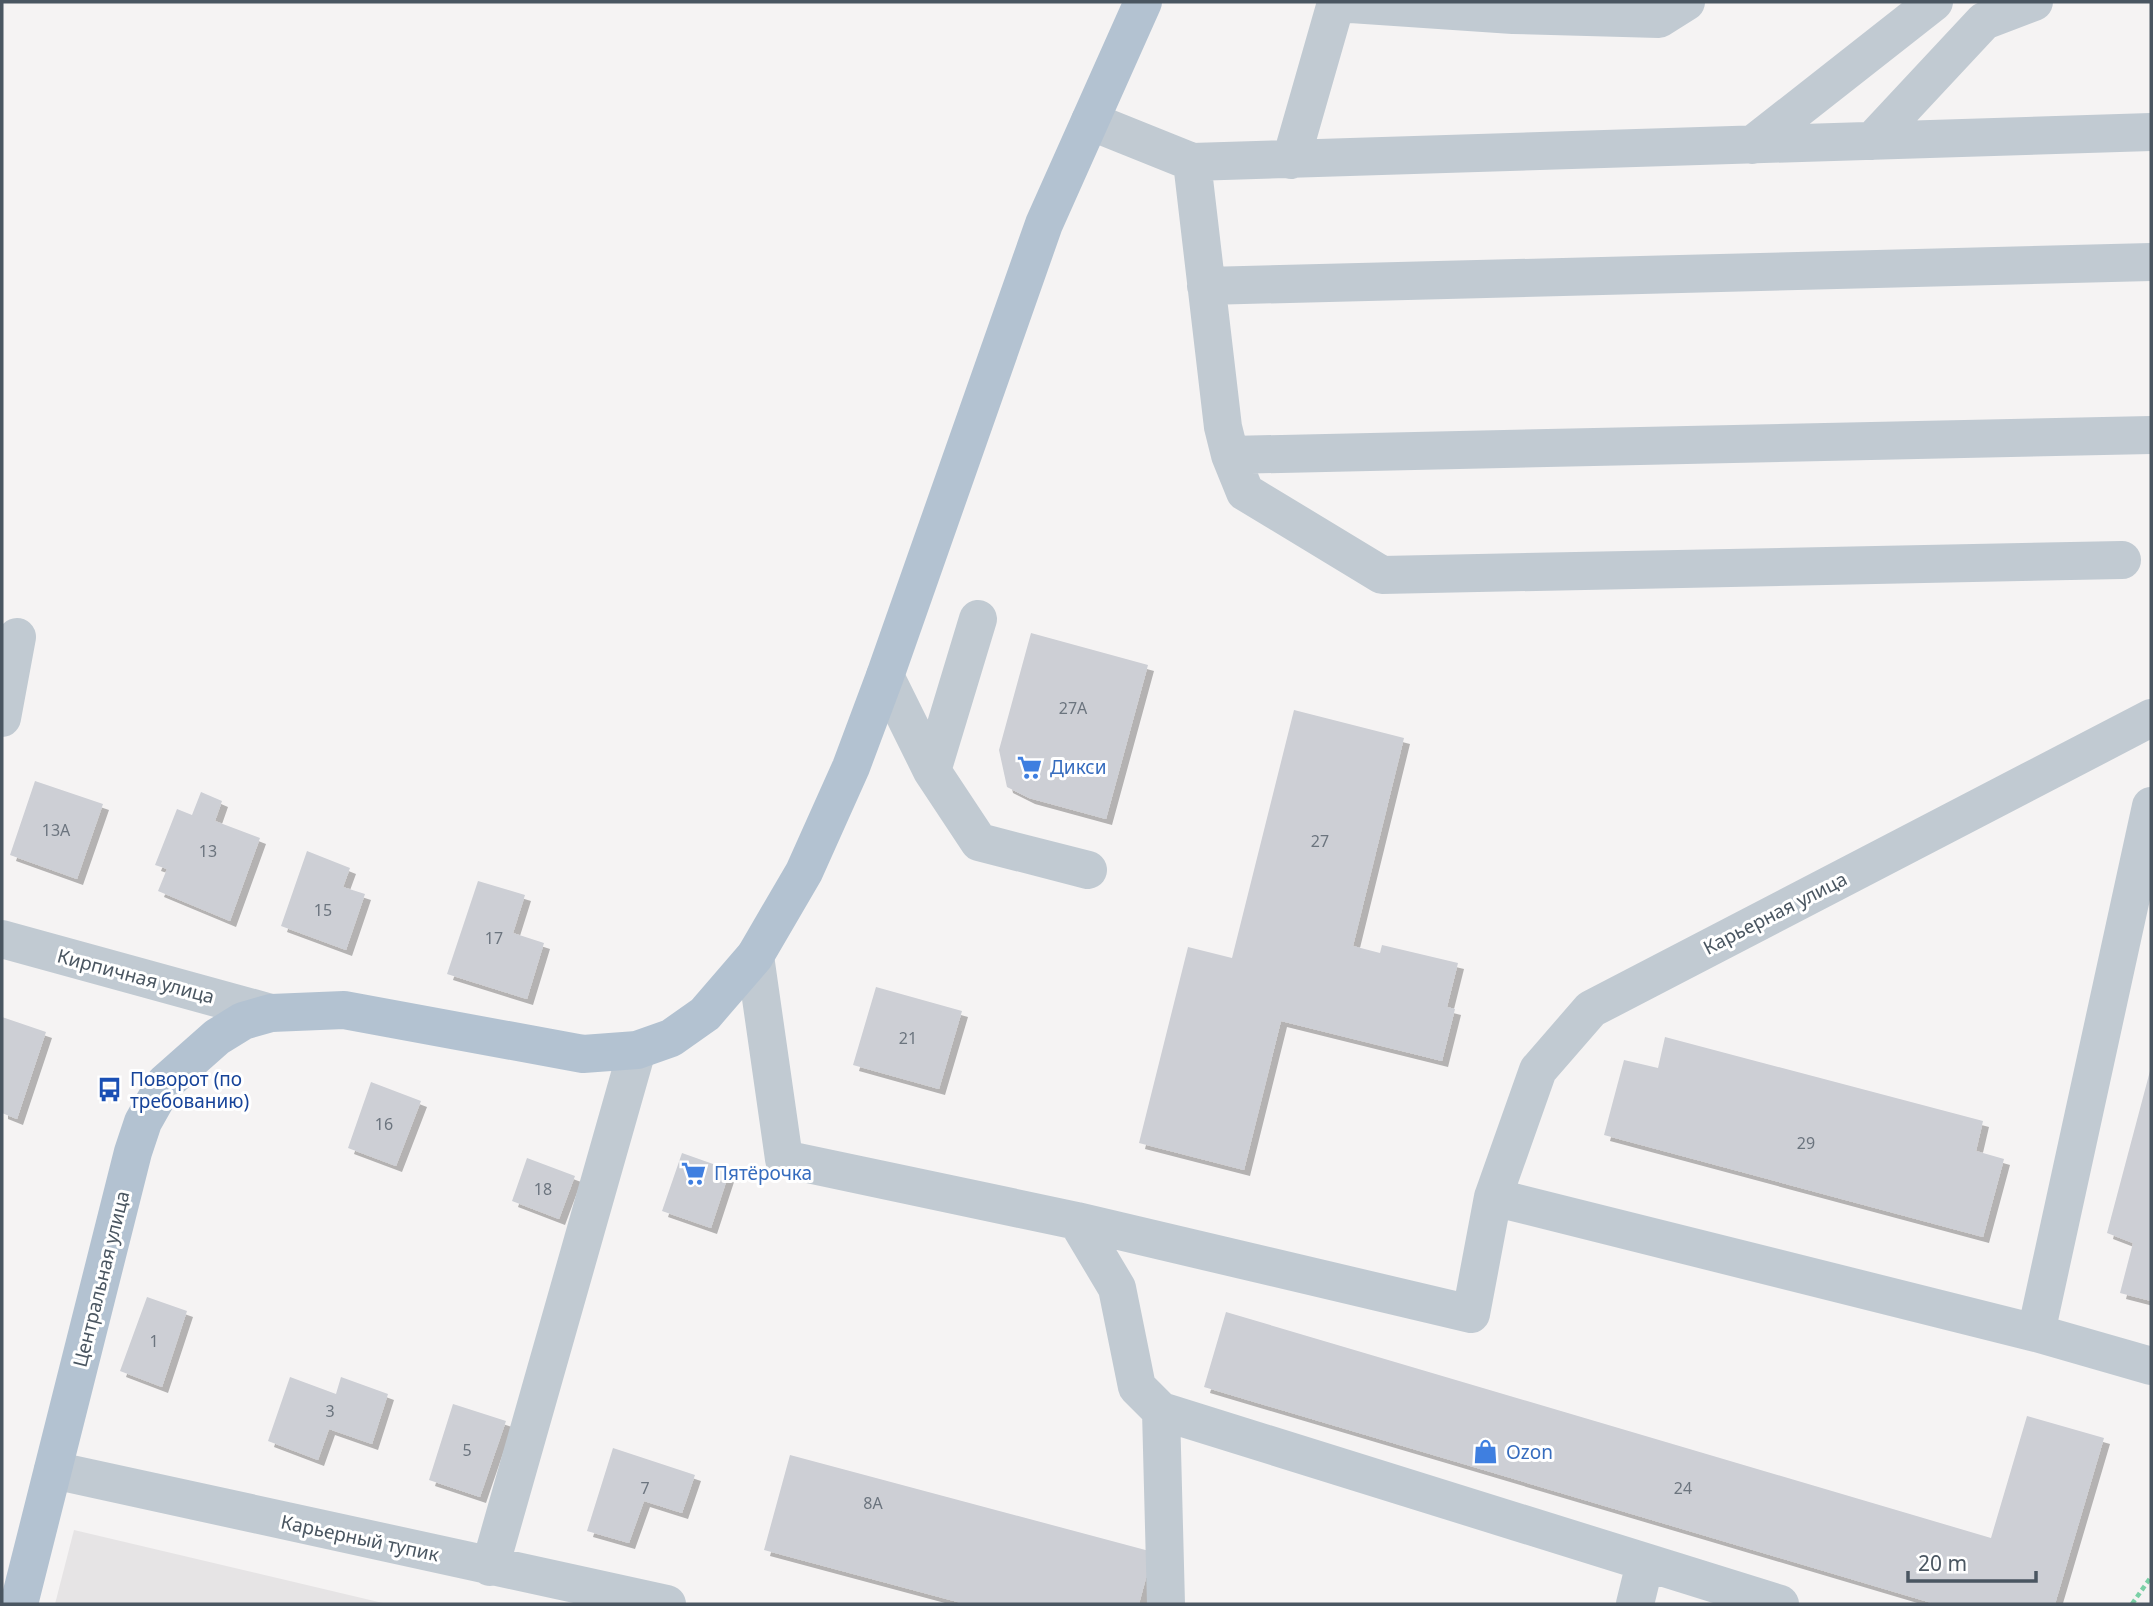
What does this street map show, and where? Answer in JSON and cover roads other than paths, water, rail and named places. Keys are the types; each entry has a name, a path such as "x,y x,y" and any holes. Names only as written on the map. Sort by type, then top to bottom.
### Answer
{"main road":[{"name":"Центральная улица","path":"19,1604 133,1152 143,1122 164,1083 217,1037 243,1021 271,1013 344,1010 583,1054 637,1050 671,1038 705,1014 755,956 804,872 851,767 886,676 1044,224 1143,2"}],"street":[{"path":"1291,160 1336,3 1513,15 1659,19 1686,2"},
{"path":"1752,145 1934,2"},
{"path":"1872,141 1984,21 2034,2"},
{"path":"1090,121 1192,162 2151,132"},
{"path":"1192,162 1223,427 1230,455 1245,492 1382,575 2122,560"},
{"path":"1206,286 2151,262"},
{"path":"1230,455 2151,435"},
{"path":"932,771 978,619"},
{"path":"2,718 17,637"},
{"path":"886,676 932,771 979,842 1088,870"},
{"name":"Карьерная улица","path":"1077,1221 1471,1314 1493,1197 1538,1070 1591,1009 2151,718"},
{"path":"2036,1333 2151,806"},
{"name":"Кирпичная улица","path":"2,939 271,1013"},
{"path":"755,956 784,1159 1077,1221 1116,1288 1137,1387 1161,1411 1780,1604"},
{"path":"489,1567 637,1050"},
{"path":"1493,1197 2036,1333 2151,1366"},
{"path":"1161,1411 1166,1604"},
{"name":"Карьерный тупик","path":"53,1470 667,1604"},
{"path":"1635,1604 1646,1563"}],"place":[{"name":"Дикси","path":"1030,767"},
{"name":"Поворот (по требованию)","path":"110,1090"},
{"name":"Пятёрочка","path":"694,1173"},
{"name":"Ozon","path":"1486,1452"}]}
